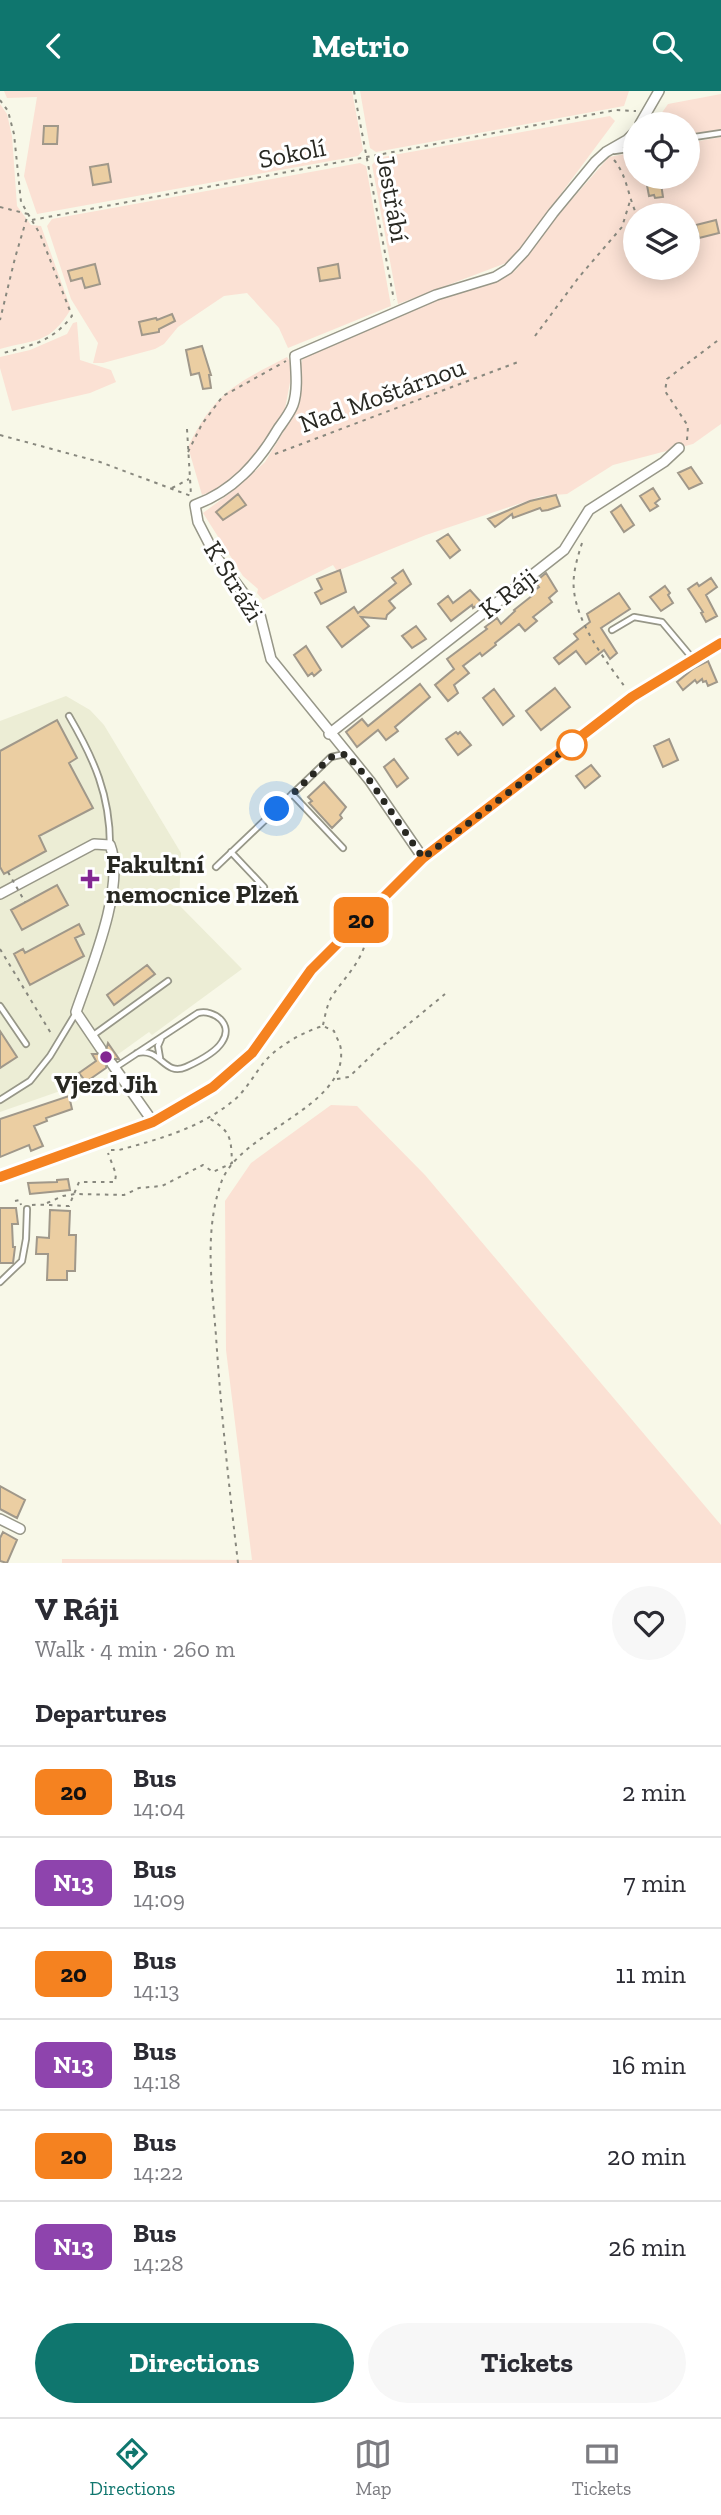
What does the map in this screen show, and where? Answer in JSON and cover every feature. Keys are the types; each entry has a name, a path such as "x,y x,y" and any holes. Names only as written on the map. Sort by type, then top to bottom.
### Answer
{"street":[{"path":"646,112 659,91"},
{"path":"295,356 396,311 436,295 495,277 508,269 569,192 606,152 623,142"},
{"name":"K Stráži","path":"295,356 293,405 258,460 235,483 195,505 198,522 215,555 260,615 271,659 370,781 423,858"},
{"name":"K Ráji","path":"330,734 564,550 589,510 664,462 679,448"},
{"path":"0,1177 153,1122 213,1087 252,1053 311,970 423,858 632,697 721,643"},
{"path":"0,894 94,844 110,845 116,859 108,922 76,1012 101,1049"},
{"path":"113,1066 153,1122"},
{"path":"0,1519 20,1529"}],"lane":[{"path":"700,136 721,133"},
{"path":"606,152 623,150"},
{"path":"612,630 634,617 662,622 693,660"},
{"path":"69,716 91,755 103,788 110,825 110,845"},
{"path":"216,867 331,757 346,754"},
{"path":"292,794 343,848"},
{"path":"231,852 264,887"},
{"path":"92,1036 168,981"},
{"path":"0,1006 26,1044"},
{"path":"0,1100 30,1081 58,1044 76,1012"},
{"path":"113,1066 204,1012 210,1012 221,1019 225,1031 222,1043 183,1069 170,1068 149,1052 137,1053"},
{"path":"160,1059 158,1046 164,1035"},
{"path":"0,1282 22,1261 27,1209"}],"path":[{"name":"Jestřábí","path":"354,91 396,311"},
{"path":"0,100 8,111 14,134 22,202 40,233 72,316 60,332 46,341 0,354"},
{"name":"Sokolí","path":"32,220 616,110 646,112"},
{"path":"534,335 622,227 630,201 622,169 606,152"},
{"path":"0,207 28,214"},
{"path":"0,320 28,214"},
{"path":"679,448 688,439 688,426 665,391 667,379 721,338"},
{"path":"188,452 202,424 223,396 295,356"},
{"name":"Nad Moštárnou","path":"258,460 519,362"},
{"path":"0,435 100,463 191,496 187,429"},
{"path":"171,488 190,478"},
{"path":"581,522 582,540 575,568 574,589 577,607 592,637 632,697"},
{"path":"8,872 25,902"},
{"path":"323,1026 330,999 349,975 367,939 365,916"},
{"path":"0,949 58,1044"},
{"path":"15,1201 20,1200 21,1206 47,1203 75,1193 124,1195 139,1188 162,1186 203,1165 213,1172 232,1163 299,1113 336,1079 349,1077 445,994"},
{"path":"100,1140 111,1150 120,1150 186,1130 235,1101 268,1058 313,1028 323,1026 334,1031 341,1050 336,1079"},
{"path":"207,1117 226,1128 232,1140 232,1163 221,1181 210,1229 221,1414 238,1563"},
{"path":"47,1203 53,1206 69,1206 79,1182 115,1182 116,1174 108,1153"}],"shaded area":[{"path":"4,91 352,91 363,150 358,156 37,214 24,176 37,97 7,98"},
{"path":"360,91 629,91 624,106 376,152 370,148"},
{"path":"721,94 721,130 700,134 700,112 662,112 668,104"},
{"path":"0,104 7,114 12,136 17,206 31,225 41,226 71,309 49,334 0,349"},
{"path":"610,116 615,121 511,261 398,304 372,165 377,158"},
{"path":"721,137 721,424 693,444 613,465 567,494 542,496 426,535 337,571 333,565 263,600 257,593 258,589 243,576 203,513 265,462 299,406 303,357 346,340 407,309 498,280 516,270 559,214 609,157 623,154 623,189 700,189 700,141"},
{"path":"360,163 366,166 391,306 288,348 279,328 247,293 224,296 178,327 164,344 155,349 103,363 93,363 98,343 71,299 47,226 52,219"},
{"path":"77,322 80,360 111,370 116,382 90,393 12,411 0,368 0,357 30,350 67,334 73,323"},
{"path":"287,357 293,366 285,409 257,456 222,488 202,495 188,447 198,428 217,401 228,391"},
{"name":"Fakultní nemocnice Plzeň","path":"66,696 90,710 104,725 181,853 179,905 242,969 152,1035 149,1032 117,1055 119,1059 86,1082 0,1112 0,721"},
{"path":"331,1105 357,1106 425,1175 721,1525 721,1563 62,1563 62,1559 252,1560 226,1350 225,1201 251,1163"}],"building":[{"path":"44,126 58,126 57,144 43,144"},
{"path":"108,164 111,182 93,185 90,167"},
{"path":"648,189 662,189 663,197 649,196"},
{"path":"716,220 719,233 700,238 700,224"},
{"path":"95,264 100,284 85,288 82,278 71,281 68,271"},
{"path":"338,264 340,278 320,281 318,268"},
{"path":"172,314 175,321 159,329 159,332 142,335 139,322 157,320"},
{"path":"202,346 211,375 211,388 203,389 199,373 191,375 186,350"},
{"path":"691,467 702,483 689,489 678,473"},
{"path":"653,488 660,499 655,503 658,506 650,511 640,496"},
{"path":"238,494 246,505 223,520 216,512"},
{"path":"556,495 560,506 542,511 540,508 513,518 512,514 495,527 488,519 530,501"},
{"path":"621,505 634,525 624,532 611,512"},
{"path":"448,534 460,550 450,558 437,541"},
{"path":"340,570 346,592 321,604 315,593 322,589 317,579"},
{"path":"403,570 411,584 389,601 395,608 386,619 361,617 369,626 342,647 327,627 354,607 358,613 396,583 392,578"},
{"path":"546,573 557,591 549,598 552,602 533,617 537,621 525,631 519,624 482,656 480,653 463,666 469,673 454,685 458,693 448,701 435,685 454,669 447,659 487,629 485,627 497,618 501,624 533,595 531,593 539,587 535,582"},
{"path":"711,578 717,587 706,595 717,616 706,622 701,613 703,612 688,589"},
{"path":"665,586 673,603 661,611 650,597"},
{"path":"470,590 481,602 473,608 472,605 451,621 438,604 448,596 453,603"},
{"path":"619,593 630,609 601,628 617,653 610,659 604,650 586,664 576,651 559,664 554,658 578,639 574,634 590,622 587,614"},
{"path":"416,626 426,639 412,648 402,636"},
{"path":"306,646 321,670 314,676 312,673 308,676 294,655"},
{"path":"708,661 717,682 708,686 702,679 697,683 695,680 683,690 677,682"},
{"path":"420,684 430,697 395,727 398,731 386,740 378,730 357,747 346,732 362,719 368,726"},
{"path":"555,688 570,707 541,730 526,711"},
{"path":"494,689 514,716 503,725 483,698"},
{"path":"57,720 77,758 69,763 93,808 39,836 46,851 4,874 0,867 0,751"},
{"path":"460,732 471,745 458,755 446,739"},
{"path":"669,739 678,760 663,767 654,746"},
{"path":"394,759 408,778 397,787 384,767"},
{"path":"591,765 600,776 585,788 576,776"},
{"path":"324,782 346,807 340,815 342,818 332,828 309,803 312,801 308,797"},
{"path":"57,885 68,905 22,930 11,910"},
{"path":"79,924 84,934 75,938 84,956 30,985 14,954 23,949 25,953"},
{"path":"147,965 155,974 114,1005 107,995"},
{"path":"0,1031 17,1057 0,1068"},
{"path":"108,1043 119,1059 107,1059 106,1068 86,1082 79,1073 96,1061 92,1054 105,1054"},
{"path":"69,1096 72,1109 46,1118 47,1121 34,1126 43,1146 31,1151 29,1145 0,1157 0,1119"},
{"path":"68,1179 70,1190 30,1194 28,1183"},
{"path":"0,1208 16,1208 18,1224 12,1224 15,1247 13,1263 0,1263"},
{"path":"50,1210 70,1211 69,1235 76,1235 75,1271 67,1271 67,1280 47,1280 48,1254 36,1254 37,1237 49,1238"},
{"path":"0,1486 25,1500 17,1518 0,1509"},
{"path":"3,1532 17,1540 7,1563 0,1561 0,1538"}],"tunnel":[{"path":"101,1049 112,1064"}],"bus line":[{"name":"20","path":"0,1177 153,1122 213,1087 252,1053 311,970 423,858 632,697 721,643"}],"place":[{"name":"Fakultní nemocnice Plzeň","path":"90,879"},
{"name":"Vjezd Jih","path":"106,1057"}],"route":[{"path":"277,809 331,757 346,754 370,781 423,858 580,738 572,745"}]}
